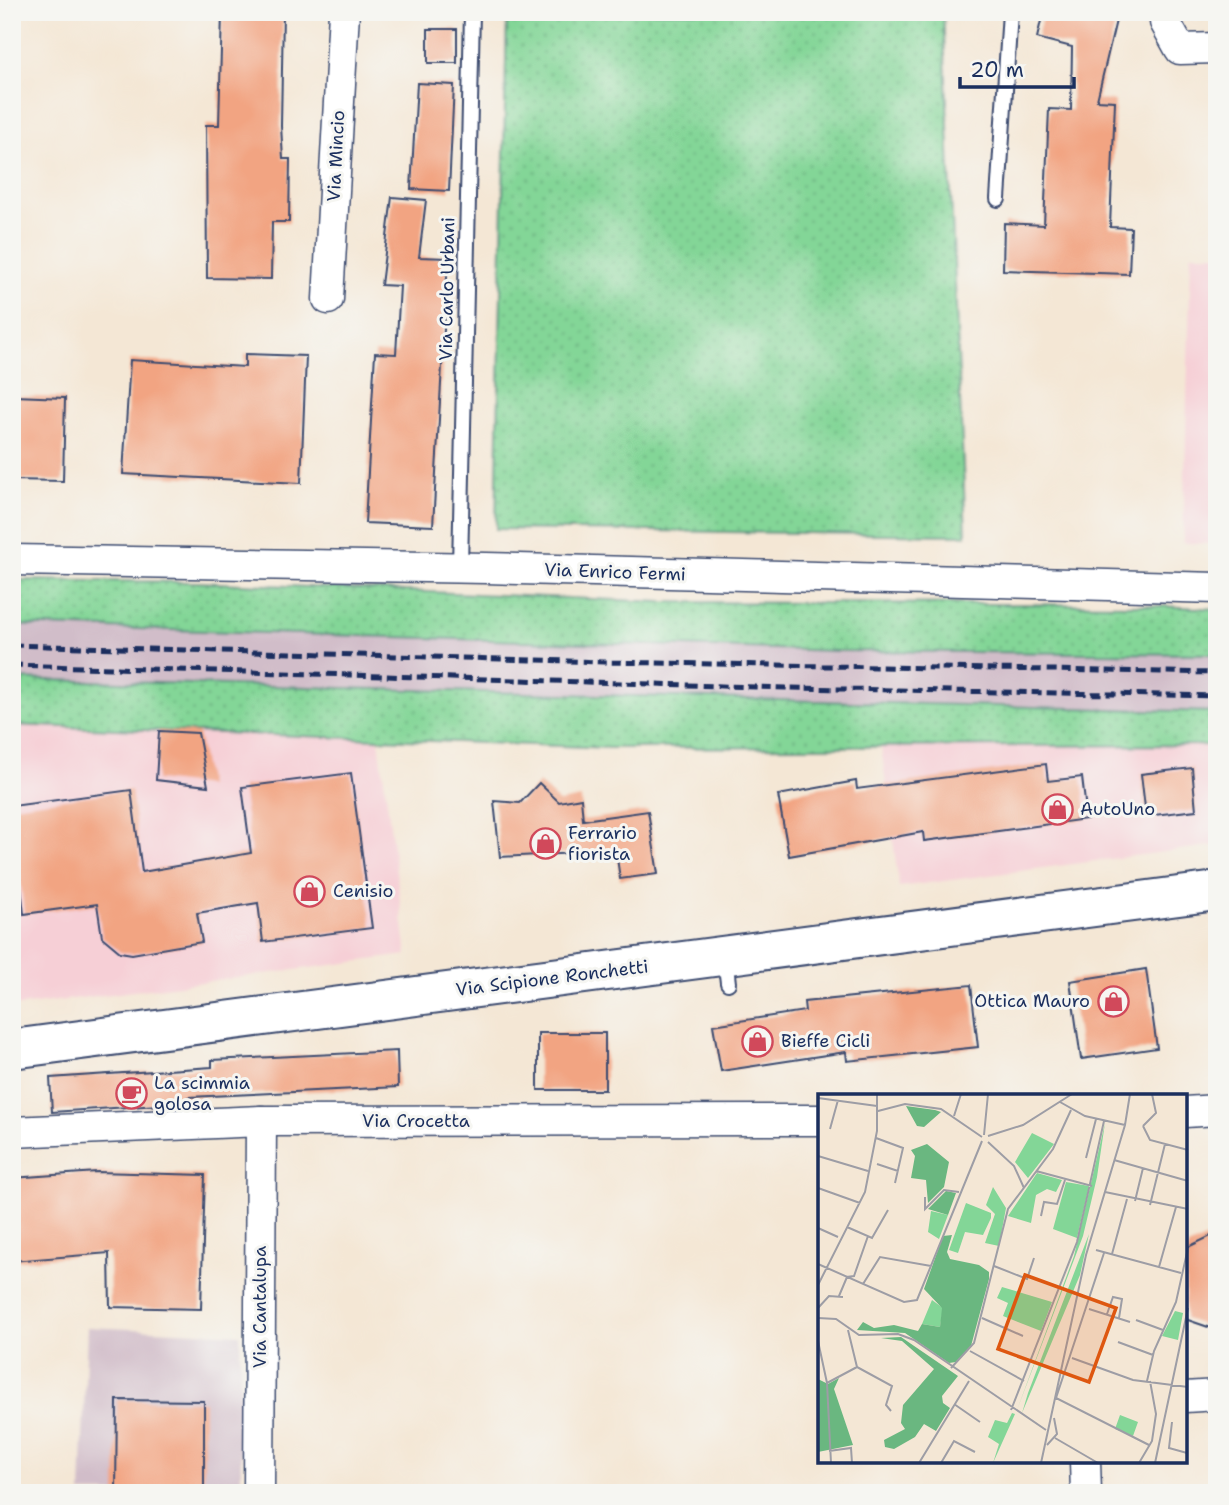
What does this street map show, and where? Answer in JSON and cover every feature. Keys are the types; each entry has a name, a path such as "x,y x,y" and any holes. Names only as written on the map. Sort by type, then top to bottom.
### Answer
{"main road":[{"name":"Via Scipione Ronchetti","path":"12,1049 727,969 1217,891"}],"street":[{"name":"Via Mincio","path":"328,299 344,12"},
{"path":"1165,12 1165,22 1180,49 1217,48"},
{"name":"Via Enrico Fermi","path":"12,560 460,567 1217,588"},
{"path":"1187,1112 1217,1110"},
{"name":"Via Crocetta","path":"12,1132 261,1121 818,1120"},
{"name":"Via Cantalupa","path":"259,1493 261,1121"},
{"path":"1187,1397 1217,1395"},
{"path":"1085,1463 1086,1493"}],"lane":[{"name":"Via Carlo Urbani","path":"460,567 472,12"},
{"path":"998,199 1010,12"}],"shaded area":[{"path":"1191,254 1217,254 1217,544 1183,543"},
{"path":"12,625 837,651 1217,654 1217,712 12,679"},
{"path":"12,725 379,740 407,955 12,1007"},
{"path":"881,745 1217,745 1217,845 899,887"},
{"path":"87,1327 240,1334 241,1493 81,1493"}],"green space":[{"path":"507,12 943,12 966,535 496,529"},
{"path":"12,580 195,582 662,602 1143,605 1217,609 1217,654 837,651 12,625"},
{"path":"12,679 1217,712 1217,745 611,748 12,725"}],"building":[{"path":"222,12 283,12 281,126 283,159 290,159 289,222 272,222 271,279 207,278 206,125 219,125"},
{"path":"1043,12 1118,12 1097,100 1115,101 1110,227 1131,228 1129,274 1003,270 1004,223 1044,225 1049,109 1071,110 1072,47 1037,38"},
{"path":"428,29 457,29 457,63 428,63"},
{"path":"417,83 454,85 449,191 411,189"},
{"path":"392,197 426,200 419,257 448,258 433,526 365,523 375,353 396,354 400,286 381,285"},
{"path":"245,354 306,356 301,483 123,474 130,360 245,367"},
{"path":"14,396 65,398 63,481 12,480"},
{"path":"159,731 198,733 208,786 156,780"},
{"path":"1046,764 1048,781 1082,777 1087,819 924,841 923,832 789,856 778,795 856,781 857,789"},
{"path":"1192,768 1196,810 1146,816 1141,774"},
{"path":"351,773 372,928 263,942 258,903 197,913 202,942 132,954 120,952 102,937 97,904 24,914 12,806 131,790 142,872 251,853 242,787"},
{"path":"539,783 559,802 581,798 583,820 648,811 658,874 620,879 616,851 500,857 494,801 520,803"},
{"path":"1146,969 1157,1048 1081,1059 1070,981"},
{"path":"971,985 978,1047 847,1061 846,1052 721,1071 713,1025 805,1011 804,1002"},
{"path":"538,1033 605,1033 605,1090 538,1090"},
{"path":"397,1051 398,1087 189,1097 190,1103 52,1112 50,1078 212,1067 212,1060"},
{"path":"97,1172 205,1175 201,1309 110,1307 109,1253 12,1261 12,1178"},
{"path":"1217,1233 1217,1330 1187,1320 1188,1247"},
{"path":"117,1400 204,1401 204,1493 116,1493"}],"railway":[{"path":"12,645 604,662 1217,673"},
{"path":"12,665 789,688 1217,696"}],"place":[{"name":"AutoUno","path":"1057,809"},
{"name":"Ferrario fiorista","path":"545,843"},
{"name":"Cenisio","path":"310,891"},
{"name":"Ottica Mauro","path":"1113,1001"},
{"name":"Bieffe Cicli","path":"758,1041"},
{"name":"La scimmia golosa","path":"131,1093"}]}
